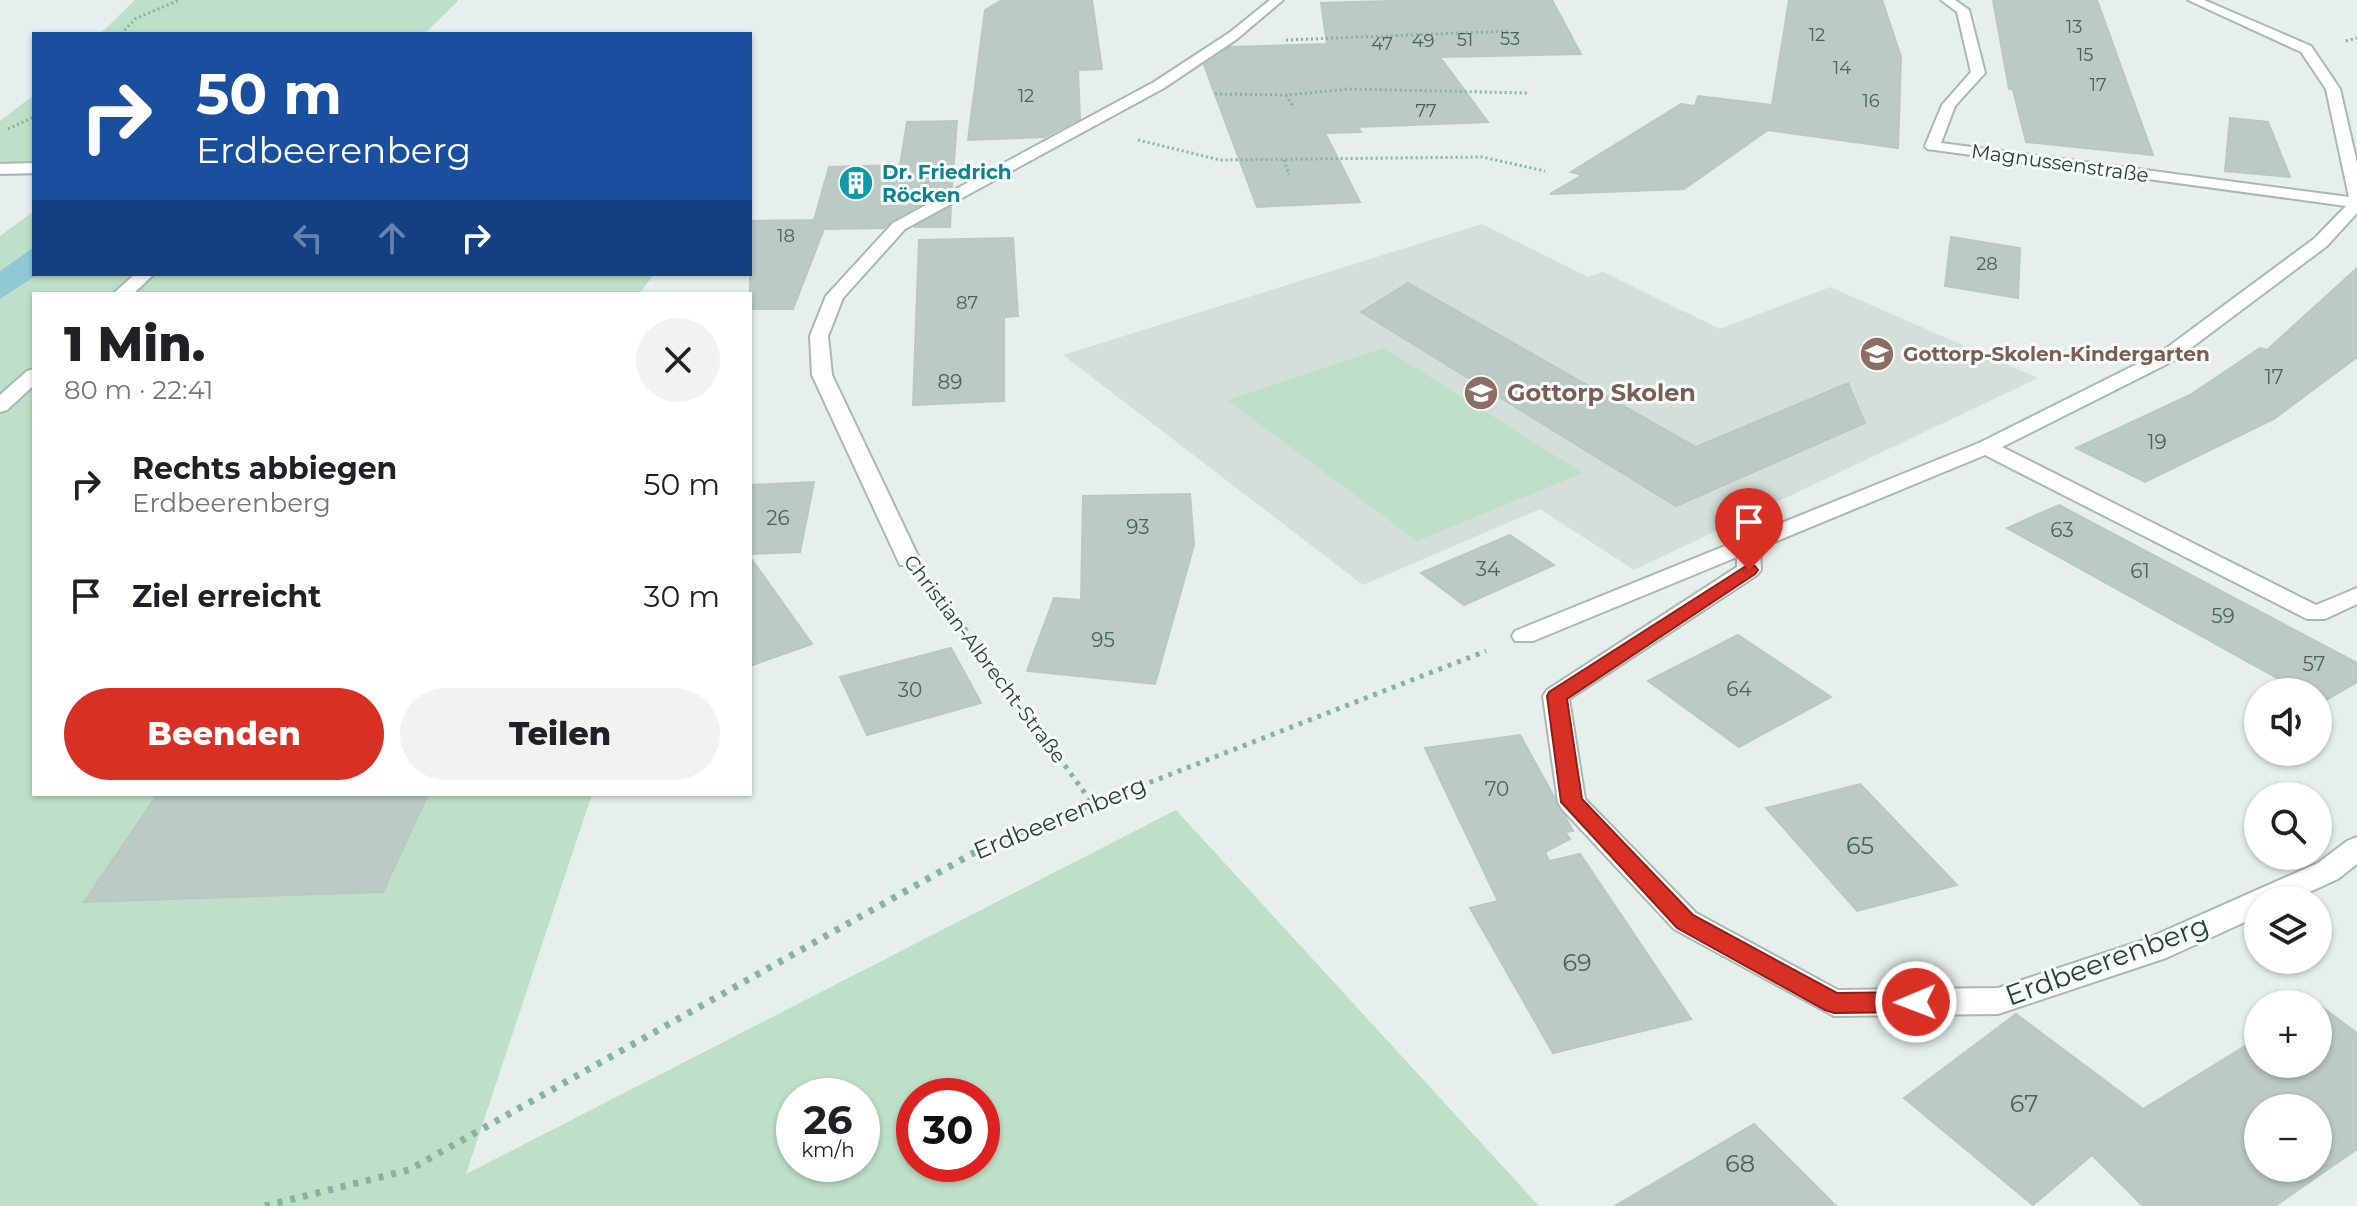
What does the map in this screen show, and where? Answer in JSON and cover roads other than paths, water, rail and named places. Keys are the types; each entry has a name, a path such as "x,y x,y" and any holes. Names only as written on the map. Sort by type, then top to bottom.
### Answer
{"street":[{"name":"Christian-Albrecht-Straße","path":"908,560 822,375 819,336 835,296 899,226 1159,85 1233,36 1277,0"},
{"name":"Magnussenstraße","path":"1947,0 1963,10 1978,73 1949,105 1932,146 2357,202"},
{"path":"1524,636 1986,447 2168,356 2321,242 2357,202 2333,89 2306,49 2194,0"},
{"path":"0,169 32,168"},
{"path":"124,292 143,276"},
{"path":"0,406 32,377"},
{"path":"1986,447 2316,614 2357,595"},
{"name":"Erdbeerenberg","path":"1748,544 1749,570 1556,696 1572,802 1685,921 1834,1003 1998,1001 2155,949 2244,909"},
{"path":"2295,886 2328,871 2357,848"}],"water":[{"path":"32,248 32,276 36,276 0,299 0,271"}],"place":[{"name":"Dr. Friedrich Röcken","path":"856,183"},
{"name":"Gottorp-Skolen-Kindergarten","path":"1877,354"},
{"name":"Gottorp Skolen","path":"1481,393"}]}
